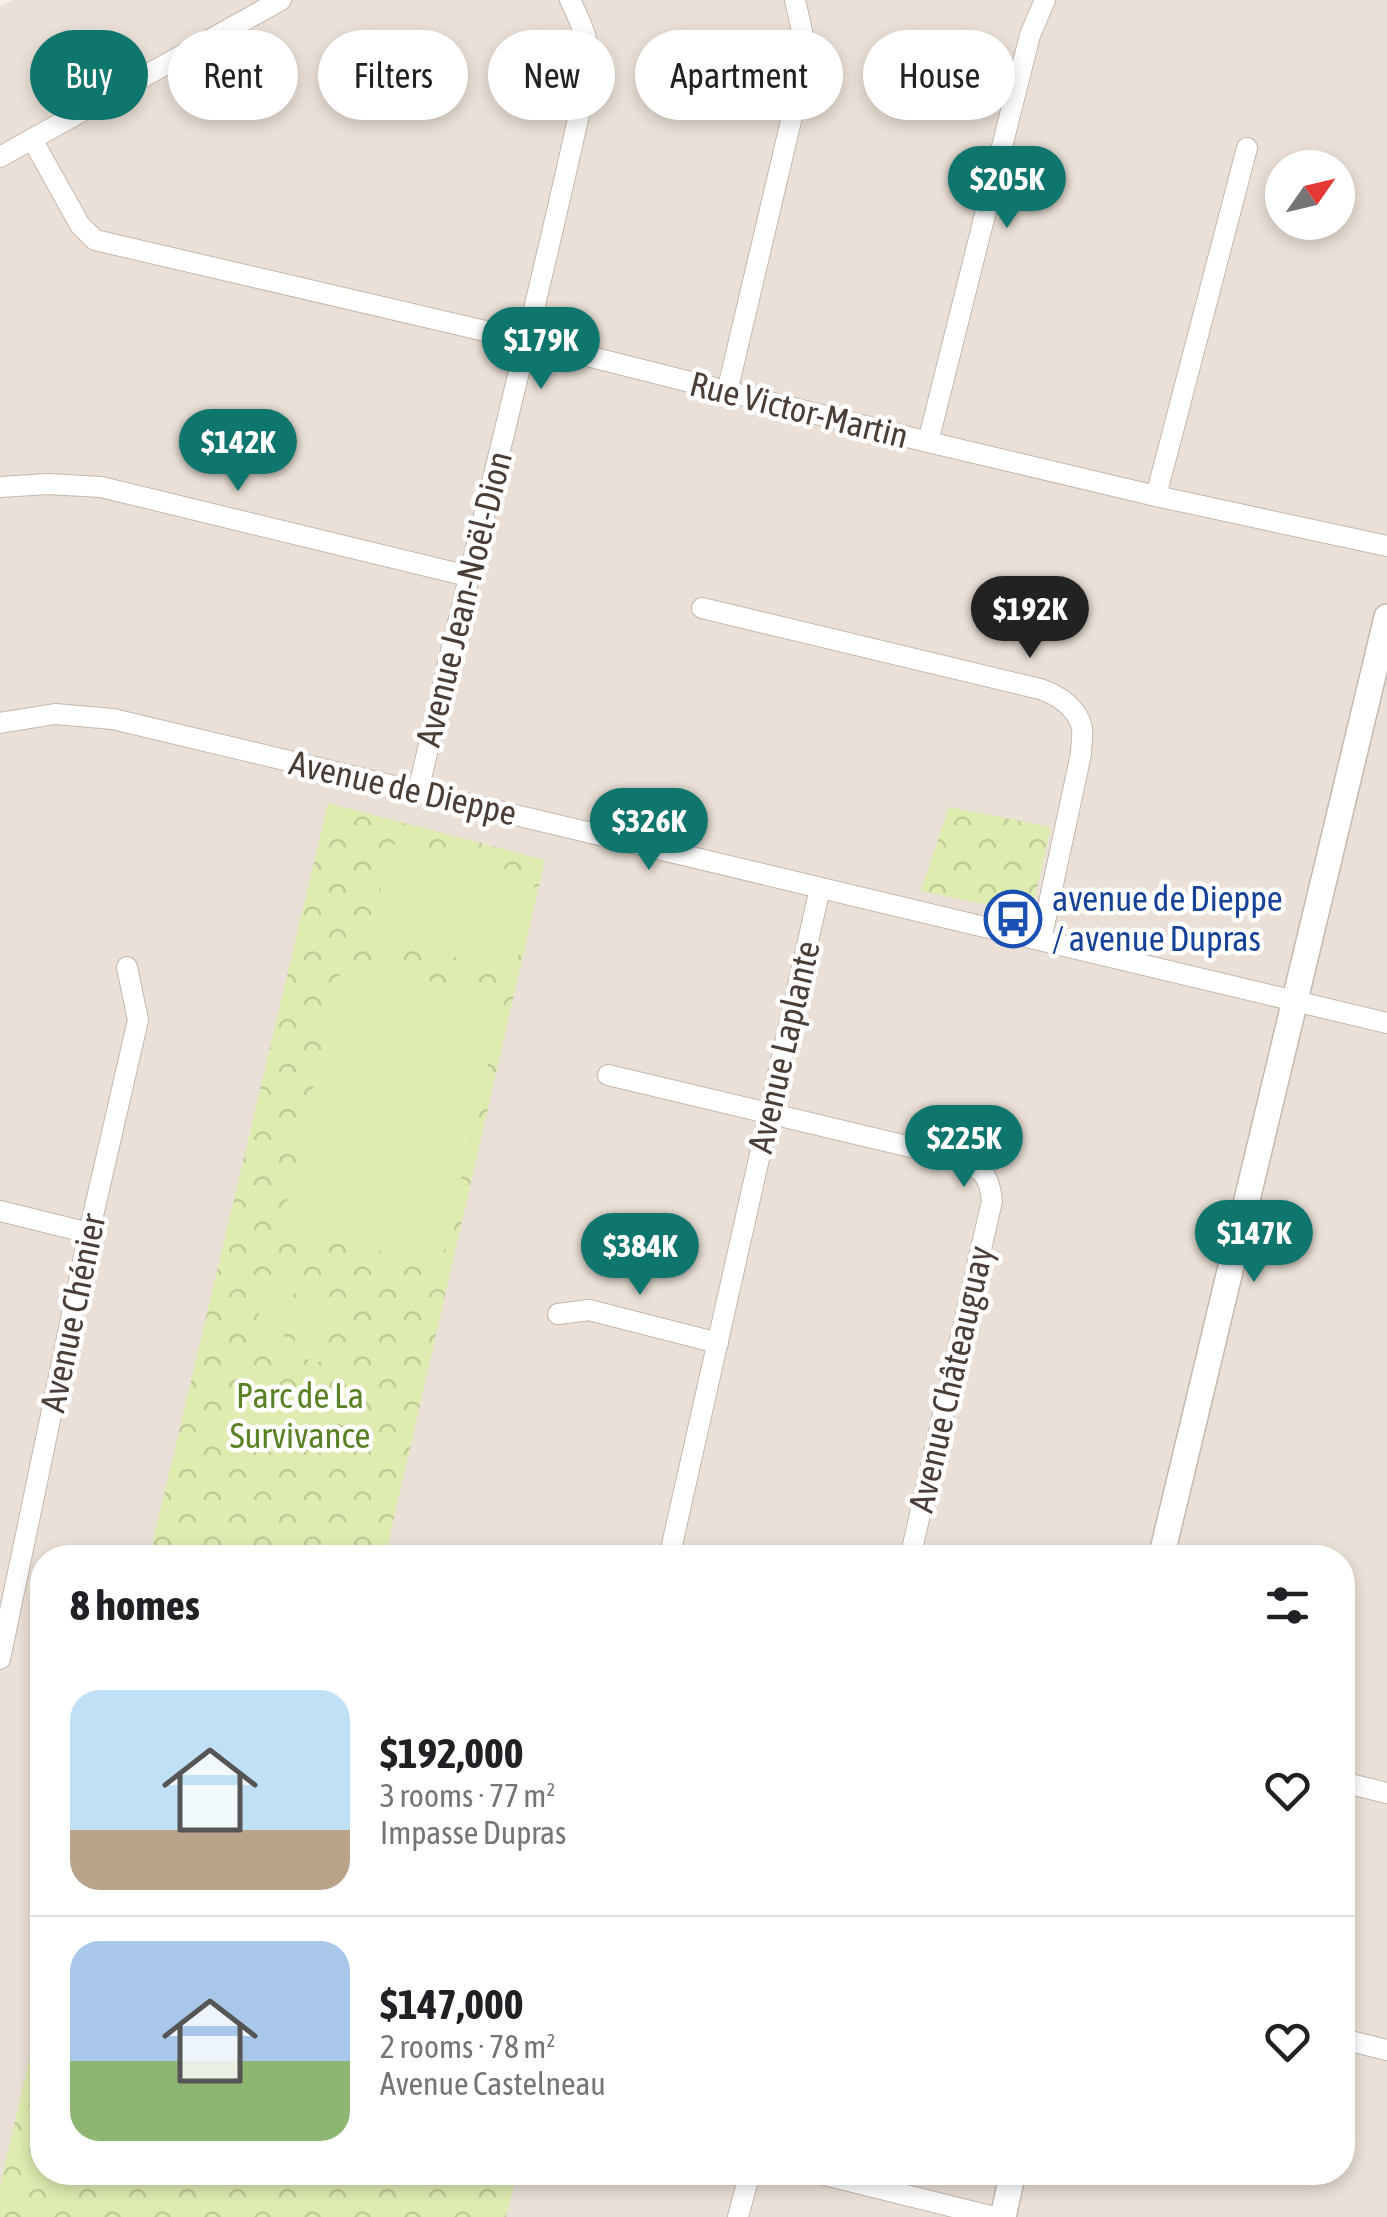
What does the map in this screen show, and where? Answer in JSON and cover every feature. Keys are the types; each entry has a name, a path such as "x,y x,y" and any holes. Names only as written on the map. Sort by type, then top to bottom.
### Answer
{"street":[{"path":"0,156 280,0"},
{"name":"Avenue Jean-Noël-Dion","path":"418,792 528,342 590,60 587,34 570,0"},
{"path":"727,392 807,53 794,0"},
{"path":"928,442 1030,36 1045,0"},
{"name":"Rue Victor-Martin","path":"32,139 80,225 95,240 928,442 1387,546"},
{"path":"1156,496 1247,148"},
{"path":"0,487 102,487 468,576"},
{"path":"702,608 1040,689 1055,694 1074,711 1082,728 1081,754 1040,940"},
{"path":"1163,1545 1387,617"},
{"name":"Avenue de Dieppe","path":"0,724 54,714 114,719 1387,1023"},
{"name":"Avenue Laplante","path":"673,1545 820,888"},
{"name":"Avenue Chénier","path":"0,1660 4,1624 138,1020 127,968"},
{"name":"Avenue Châteauguay","path":"608,1075 957,1158 986,1174 992,1201 913,1545"},
{"path":"0,1211 89,1233"},
{"path":"558,1314 589,1310 718,1343"},
{"path":"1355,1785 1387,1792"},
{"path":"1355,2042 1387,2050"},
{"path":"738,2217 747,2185"},
{"path":"865,2185 994,2217"},
{"path":"1002,2217 1010,2185"}],"shaded area":[{"path":"13,0 1387,0 1387,2217 0,2217 0,7"}],"green space":[{"name":"Parc de La Survivance","path":"328,803 545,860 388,1545 152,1545"},
{"path":"949,807 1051,827 1031,914 921,891"},
{"path":"391,844 536,876 515,970 370,938"},
{"path":"343,960 503,999 441,1265 281,1227"},
{"path":"266,1283 295,1289 280,1354 251,1347"},
{"path":"306,1291 335,1298 320,1362 291,1356"},
{"path":"30,2057 30,2185 514,2185 506,2217 0,2217 0,2185"}],"place":[{"name":"avenue de Dieppe / avenue Dupras","path":"1013,919"}]}
